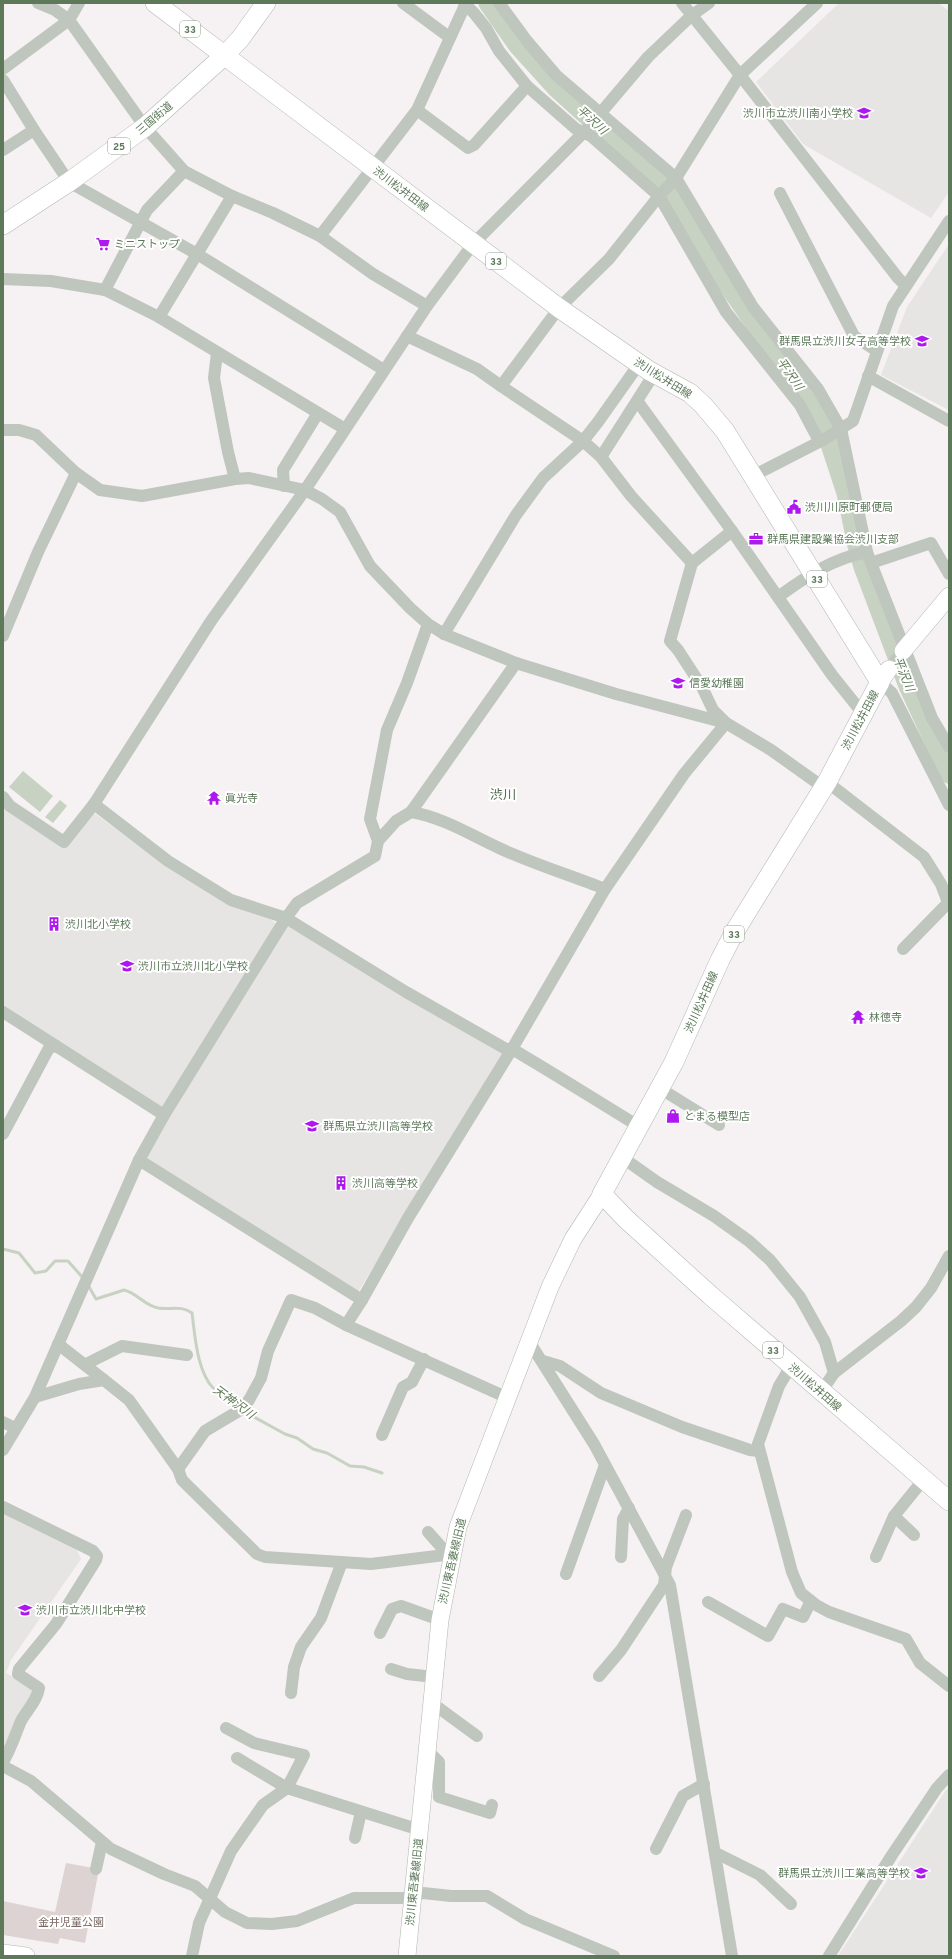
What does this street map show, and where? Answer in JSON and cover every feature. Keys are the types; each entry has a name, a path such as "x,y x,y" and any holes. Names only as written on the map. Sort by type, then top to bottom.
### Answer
{"main road":[{"name":"渋川松井田線","path":"155,3 559,308 647,369 690,393 703,405 725,431 812,572 885,675 825,785 720,960 661,1089 602,1194 631,1224 791,1366 949,1501"},
{"name":"三国街道","path":"6,218 69,182 145,127 225,55 240,39 266,3"}],"street":[{"path":"38,3 55,10 69,20 145,127 184,170 232,196 274,213 320,236 373,274 427,306"},
{"path":"3,69 69,20 79,3"},
{"path":"403,3 449,37"},
{"path":"499,3 527,41 556,75 675,180 753,307 818,389 839,430 867,556 932,718 949,747"},
{"path":"682,3 893,272 905,285"},
{"path":"4,800 10,806 64,842 94,804 211,621 305,490 427,306 473,244 600,114 648,57 691,16 709,3"},
{"path":"501,386 559,308 609,259 660,195 675,180 740,75 817,3"},
{"path":"320,236 417,110 465,4 482,23 499,51 527,86 576,130 585,130 660,195 726,312 800,405 821,441"},
{"path":"3,80 69,182 197,254 384,370"},
{"path":"417,110 468,148 474,145 527,86"},
{"path":"3,150 34,130"},
{"path":"105,290 147,210 184,170"},
{"path":"780,193 854,336 877,351"},
{"path":"159,317 232,196"},
{"path":"753,476 821,441 852,421 893,306 905,285 949,221"},
{"path":"3,279 51,281 105,290 159,317 345,429"},
{"path":"407,336 478,369 582,441 601,457 631,496 692,563"},
{"path":"217,353 214,378 228,452 235,479"},
{"path":"601,457 638,402 647,369"},
{"path":"444,634 516,515 543,478 582,441 647,369"},
{"path":"868,376 949,421"},
{"path":"638,402 732,531 832,675 864,715"},
{"path":"284,486 283,470 318,413"},
{"path":"3,430 19,430 36,435 76,473 100,490 142,496 235,479 250,478 305,490 322,499 340,512 370,566 410,608 428,624 444,634 516,663 616,694 726,723"},
{"path":"3,636 38,552 76,473"},
{"path":"732,531 692,563 670,641 678,650 702,687 713,710 726,723 825,785 924,857 941,884 948,904 903,949"},
{"path":"778,597 812,572 847,556 867,556 931,543 949,574"},
{"path":"949,596 904,649 885,675 892,693 949,805"},
{"path":"378,841 370,819 387,730 407,683 428,624"},
{"path":"3,1450 35,1397 139,1160 164,1115 286,918 297,903 375,856 378,841 396,821 411,812 516,663"},
{"path":"346,1325 362,1300 408,1218 512,1049 605,889 684,774 726,723"},
{"path":"94,804 168,861 231,900 286,918 406,992 506,1049 512,1049 640,1127"},
{"path":"411,812 422,814 480,838 499,849 605,889"},
{"path":"4,1014 164,1115"},
{"path":"3,1134 49,1048 56,1046"},
{"path":"661,1089 719,1125"},
{"path":"623,1158 657,1182 714,1216 749,1241 770,1260 800,1297 825,1342 834,1373"},
{"path":"139,1160 362,1300"},
{"name":"渋川東吾妻線旧道","path":"407,1956 440,1620 458,1527 530,1343 550,1287 573,1239 602,1194"},
{"path":"821,1392 834,1373 901,1321 916,1307 931,1288 949,1256"},
{"path":"178,1468 205,1431 244,1406 261,1378 268,1351 291,1300 315,1308 346,1325 508,1398"},
{"path":"530,1343 543,1361 605,1465 670,1585 732,1956"},
{"path":"58,1344 86,1364 130,1400 178,1468 182,1480 257,1554 265,1557 371,1564 453,1554"},
{"path":"86,1364 122,1346 187,1355"},
{"path":"382,1435 403,1387 412,1382 424,1360"},
{"path":"543,1361 560,1366 601,1393 682,1427 750,1450 759,1451"},
{"path":"791,1366 779,1386 758,1444 792,1572 800,1593 829,1612 906,1639 920,1663 949,1686"},
{"path":"35,1397 79,1384 104,1380"},
{"path":"3,1422 15,1428"},
{"path":"566,1574 605,1465"},
{"path":"876,1557 894,1516 924,1479"},
{"path":"3,1507 93,1551 97,1556 96,1560 56,1624 19,1669 18,1674 39,1688 38,1694 22,1721 11,1748 3,1762"},
{"path":"621,1557 622,1519 629,1508"},
{"path":"599,1676 621,1650 664,1585 664,1573 686,1515"},
{"path":"894,1516 914,1535"},
{"path":"428,1532 444,1550 453,1554"},
{"path":"291,1693 294,1667 301,1647 321,1618 342,1562"},
{"path":"708,1602 768,1636 782,1608 803,1617 811,1601"},
{"path":"380,1633 392,1609 401,1606 440,1620"},
{"path":"392,1669 407,1674 434,1677"},
{"path":"432,1703 478,1736"},
{"path":"192,1956 199,1923 230,1851 263,1805 286,1788 304,1755 254,1743 226,1728"},
{"path":"427,1750 439,1762 439,1797 490,1813 492,1805"},
{"path":"237,1758 286,1788 420,1830"},
{"path":"3,1766 31,1781 102,1842 128,1857 164,1874 195,1886 225,1912 238,1919 256,1924 297,1921 354,1898 412,1897 423,1893 451,1896 486,1896 525,1920 614,1956"},
{"path":"829,1956 892,1855 937,1788 949,1775"},
{"path":"656,1849 683,1796 704,1784"},
{"path":"355,1838 361,1812"},
{"path":"96,1869 102,1842"},
{"path":"716,1853 760,1875 791,1904"},
{"path":"3,1953 26,1956"}],"shaded area":[{"name":"渋川市立渋川南小学校","path":"839,3 938,3 949,11 949,192 931,218 803,144 756,82"},
{"name":"群馬県立渋川女子高等学校","path":"949,244 949,410 881,375 907,307"},
{"path":"23,771 53,796 40,812 9,787"},
{"path":"60,800 67,806 53,823 45,817"},
{"name":"渋川市立渋川北小学校","path":"4,806 56,842 68,847 94,813 158,859 272,920 276,924 165,1108 161,1108 3,1008"},
{"name":"群馬県立渋川高等学校","path":"288,925 505,1054 358,1292 144,1158"},
{"name":"渋川市立渋川北中学校","path":"3,1513 74,1544 81,1559 11,1660 6,1673 34,1688 3,1752"},
{"name":"群馬県立渋川工業高等学校","path":"949,1788 949,1956 838,1956 946,1790"}],"green space":[{"name":"金井児童公園","path":"66,1863 99,1869 85,1943 60,1938 58,1944 3,1935 3,1901 55,1912"}],"waterway":[{"name":"平沢川","path":"488,3 518,46 556,88 658,180 679,202 713,264 822,420 846,493 863,567 908,686 949,774"},
{"name":"天神沢川","path":"3,1249 19,1253 35,1273 46,1271 55,1261 68,1261 84,1279"},
{"name":"天神沢川","path":"88,1285 96,1299 124,1290 158,1308 180,1308 192,1313 200,1364 208,1382 217,1392 239,1406"},
{"name":"天神沢川","path":"245,1412 285,1434 297,1438 313,1449 327,1453 350,1466 364,1467 382,1473"}],"place":[{"name":"渋川市立渋川南小学校","path":"864,113"},
{"name":"ミニストップ","path":"103,244"},
{"name":"群馬県立渋川女子高等学校","path":"922,341"},
{"name":"渋川川原町郵便局","path":"794,507"},
{"name":"群馬県建設業協会渋川支部","path":"756,539"},
{"name":"信愛幼稚園","path":"678,683"},
{"name":"眞光寺","path":"214,798"},
{"name":"渋川北小学校","path":"54,924"},
{"name":"渋川市立渋川北小学校","path":"127,966"},
{"name":"林徳寺","path":"858,1017"},
{"name":"とまる模型店","path":"673,1116"},
{"name":"群馬県立渋川高等学校","path":"312,1126"},
{"name":"渋川高等学校","path":"341,1183"},
{"name":"渋川市立渋川北中学校","path":"25,1610"},
{"name":"群馬県立渋川工業高等学校","path":"921,1873"}],"district":[{"name":"渋川","path":"503,794"}]}
